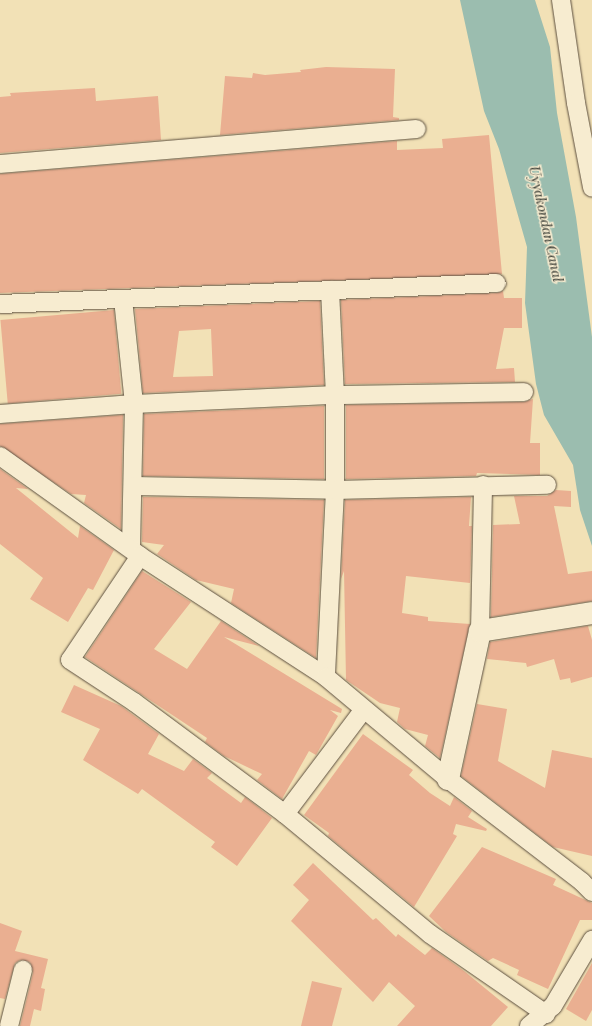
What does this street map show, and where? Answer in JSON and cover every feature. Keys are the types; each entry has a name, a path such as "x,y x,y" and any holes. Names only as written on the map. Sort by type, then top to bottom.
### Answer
{"street":[{"path":"561,0 576,103 592,188"},
{"path":"0,164 417,129"},
{"path":"0,304 496,283"},
{"path":"326,677 335,490 335,395 330,290"},
{"path":"123,299 134,404 136,552 70,660 134,702 285,814 430,934 546,1014"},
{"path":"0,414 134,404 335,395 524,392"},
{"path":"0,456 136,552 326,677 448,779 582,882 592,892"},
{"path":"134,486 335,490 483,485 547,485"},
{"path":"448,779 480,632 483,485"},
{"path":"480,632 592,613"},
{"path":"285,814 364,709"},
{"path":"529,1026 546,1014 553,1006 592,940"},
{"path":"8,1026 23,970"}],"water":[{"name":"Uyyakondan Canal","path":"460,0 535,0 550,47 557,113 576,217 592,337 592,546 580,510 573,465 544,415 536,384 525,303 527,247 499,149 484,111"}],"building":[{"path":"326,67 395,69 393,117 399,118 399,120 220,135 225,76 252,78 253,73 265,75 301,72 300,70"},
{"path":"95,88 96,101 158,96 161,140 0,153 0,97 11,96 10,93"},
{"path":"489,135 502,274 0,293 0,174 397,141 397,150 443,148 442,139"},
{"path":"503,291 504,298 522,298 522,328 504,328 496,369 514,368 515,382 345,384 341,300 497,293"},
{"path":"320,301 324,385 143,393 135,309","holes":["211,329 213,376 173,377 179,331"]},
{"path":"114,310 121,394 8,404 0,320"},
{"path":"533,399 530,443 540,443 540,475 477,473 476,476 346,479 346,405 524,402"},
{"path":"324,406 324,479 143,476 144,414"},
{"path":"123,415 121,529 84,503 86,495 71,494 0,446 0,424"},
{"path":"0,469 28,489 16,488 78,538 80,526 114,550 93,590 88,588 68,622 30,599 43,578 0,544"},
{"path":"556,490 571,491 571,507 554,506 568,574 592,571 592,601 491,617 493,525 520,524 514,496 547,496"},
{"path":"143,497 324,500 316,658 231,603 234,589 196,580 157,554 164,545 142,542"},
{"path":"471,497 469,526 472,526 470,583 406,576 402,613 428,617 428,621 470,624 440,758 425,746 428,735 405,729 397,722 400,708 380,703 346,680 344,571 341,579 345,500"},
{"path":"142,571 191,602 154,649 187,669 221,621 259,646 224,637 342,709 341,713 330,710 338,716 316,755 309,751 282,799 257,780 262,774 224,756 205,742 207,738 85,657"},
{"path":"588,626 592,640 592,677 571,683 570,678 560,680 554,659 527,667 526,663 487,659 490,642"},
{"path":"74,685 121,706 159,734 148,754 184,771 193,759 212,773 207,778 241,803 245,797 272,818 237,866 211,847 215,842 142,789 138,794 83,760 100,729 61,712"},
{"path":"477,704 507,709 498,761 545,788 552,750 592,758 592,856 553,847 461,776"},
{"path":"363,734 413,770 409,775 430,793 450,806 454,797 472,811 468,817 487,829 486,831 456,824 453,834 457,836 414,907 328,836 329,833 304,815"},
{"path":"482,847 556,879 553,885 592,903 592,920 580,920 548,989 517,975 519,970 493,958 488,961 446,932 429,916"},
{"path":"313,863 373,920 376,918 396,937 398,934 425,955 432,948 464,971 508,1007 491,1026 397,1026 415,1006 389,982 373,1002 291,921 309,900 293,885"},
{"path":"0,923 22,931 15,951 48,959 41,988 45,989 41,1011 34,1009 30,1026 20,1026 33,973 30,962 20,960 15,963 5,999 0,998"},
{"path":"592,963 592,1010 586,1021 566,1009"},
{"path":"312,981 342,988 332,1026 301,1026"}]}
